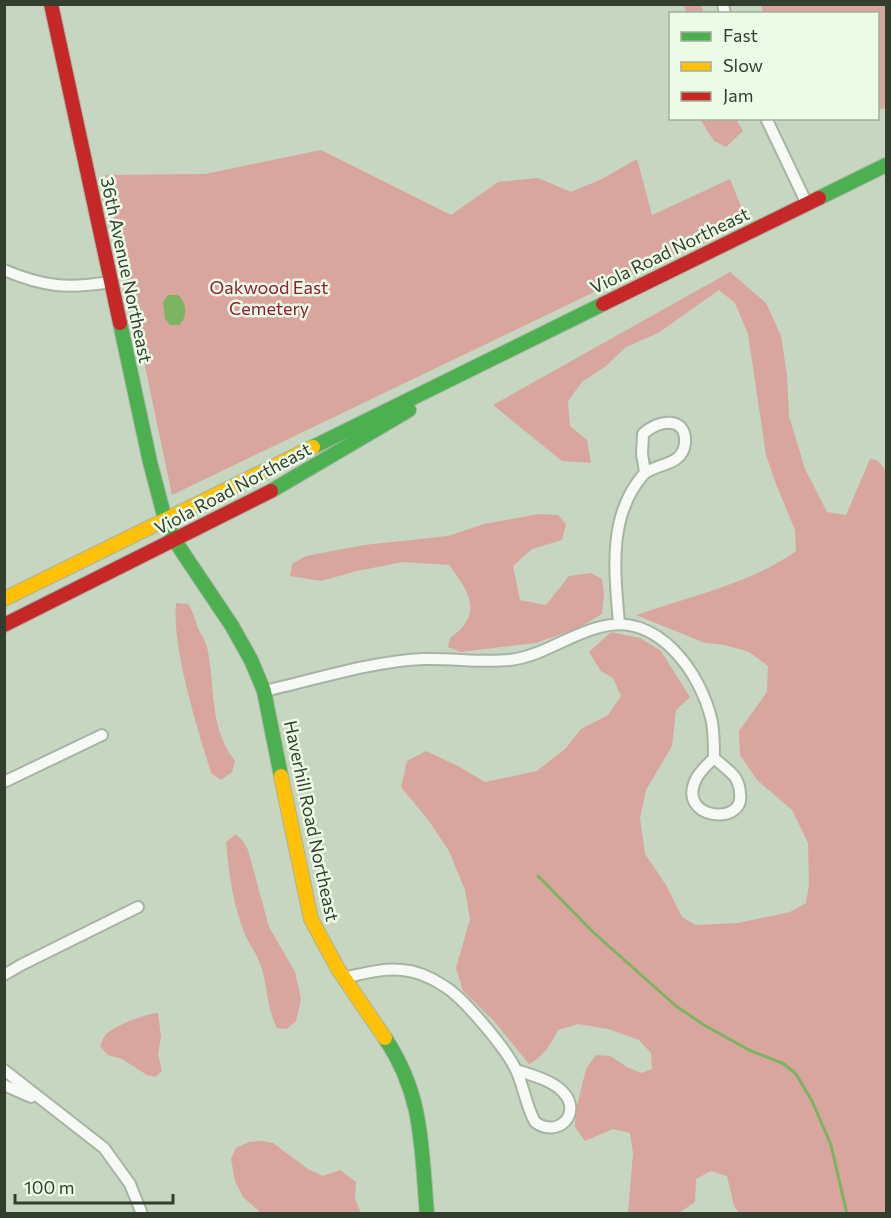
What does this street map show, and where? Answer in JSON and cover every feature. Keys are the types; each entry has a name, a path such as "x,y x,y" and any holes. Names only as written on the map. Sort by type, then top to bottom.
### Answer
{"main road":[{"name":"36th Avenue Northeast","path":"51,4 152,472 165,519 175,541"},
{"name":"Viola Road Northeast","path":"4,599 886,165"},
{"name":"Viola Road Northeast","path":"4,625 175,541 280,486 470,371"},
{"name":"Haverhill Road Northeast","path":"175,541 232,626 251,660 264,691 311,919 322,944 343,978 384,1034 412,1091 418,1120 427,1214"}],"street":[{"path":"767,120 807,204"},
{"path":"4,270 42,283 63,287 83,287 110,282"},
{"path":"619,624 615,541 620,518 632,492 645,472 673,461 681,454 685,446 681,429 675,424 665,421 656,423 643,434 642,454 645,472"},
{"path":"264,691 387,663 424,659 483,662 512,660 536,655 600,627 619,624 639,628 657,637 676,651 691,672 711,720 714,738 714,758 696,779 693,790 694,800 699,809 708,815 730,813 737,809 741,801 736,779 714,758"},
{"path":"4,782 102,735"},
{"path":"4,975 138,907"},
{"path":"343,978 385,969 404,970 423,975 447,987 479,1020 504,1051 516,1070 535,1122 541,1127 550,1129 563,1125 568,1119 570,1110 564,1093 555,1086 516,1070"},
{"path":"4,1070 104,1148 130,1184 142,1214"},
{"path":"4,1085 48,1105"}],"green space":[{"path":"684,5 701,5 704,12 686,12"},
{"path":"761,5 886,5 886,108 879,110 879,12 763,12"},
{"path":"701,120 737,120 743,131 726,147 714,141"},
{"name":"Oakwood East Cemetery","path":"321,150 451,215 498,182 538,178 571,192 602,179 637,159 652,215 730,179 746,219 172,495 105,175 205,174"},
{"path":"730,272 766,303 781,336 787,375 789,416 805,469 827,512 846,515 870,459 877,460 886,470 886,1213 739,1213 734,1206 727,1176 711,1171 696,1179 695,1202 679,1213 628,1213 633,1153 630,1133 613,1129 585,1141 575,1127 576,1110 586,1069 596,1055 610,1056 641,1073 652,1069 651,1053 639,1040 608,1029 578,1024 558,1030 546,1050 529,1064 494,1021 463,991 456,968 470,919 465,890 449,851 429,821 401,787 407,761 426,751 485,782 537,771 566,748 581,729 608,715 621,696 613,678 601,671 589,652 611,632 640,638 661,651 690,697 676,710 672,746 646,790 640,818 645,854 666,885 682,917 696,925 738,923 790,912 806,903 809,885 808,843 792,810 757,780 740,755 739,731 767,692 768,666 749,652 725,645 705,643 636,615 740,581 796,551 795,530 766,455 748,334 735,303 719,290 658,333 626,347 606,366 582,382 568,401 570,426 587,440 591,463 562,461 493,405"},
{"path":"539,514 558,515 566,524 562,540 532,549 513,566 520,600 546,605 569,576 591,573 602,579 604,594 602,614 578,628 536,643 461,652 448,647 450,638 461,629 470,612 468,594 449,565 403,562 321,581 290,576 292,564 306,556 364,545 448,536 484,524"},
{"path":"176,603 188,604 207,647 220,734 235,761 232,772 221,780 211,773 187,688 178,643"},
{"path":"236,834 248,850 269,927 295,972 301,999 296,1021 287,1029 277,1028 273,1020 262,969 246,937 238,914 230,878 226,842"},
{"path":"158,1013 161,1036 158,1054 162,1071 155,1077 147,1075 122,1059 108,1055 100,1046 108,1033 121,1025"},
{"path":"249,1142 273,1143 308,1169 323,1176 340,1170 356,1182 355,1199 361,1213 261,1213 243,1197 235,1181 231,1159 236,1148"}],"shaded area":[{"path":"168,295 178,295 183,302 185,314 179,325 170,325 165,319 163,302"}],"waterway":[{"path":"538,876 593,932 676,1006 704,1025 749,1050 784,1064 796,1074 812,1101 831,1145 847,1214"}],"traffic: fast":[{"path":"819,198 886,165"},
{"path":"313,447 603,304"},
{"path":"120,323 150,462 165,519 175,541 232,626 251,660 264,691 281,776"},
{"path":"271,491 409,410"},
{"path":"385,1038 398,1060 414,1102 421,1145 427,1214"}],"traffic: slow":[{"path":"4,599 313,447"},
{"path":"281,776 311,919 338,969 385,1038"}],"traffic: jam":[{"path":"51,4 120,323"},
{"path":"603,304 819,198"},
{"path":"4,625 271,491"}]}
